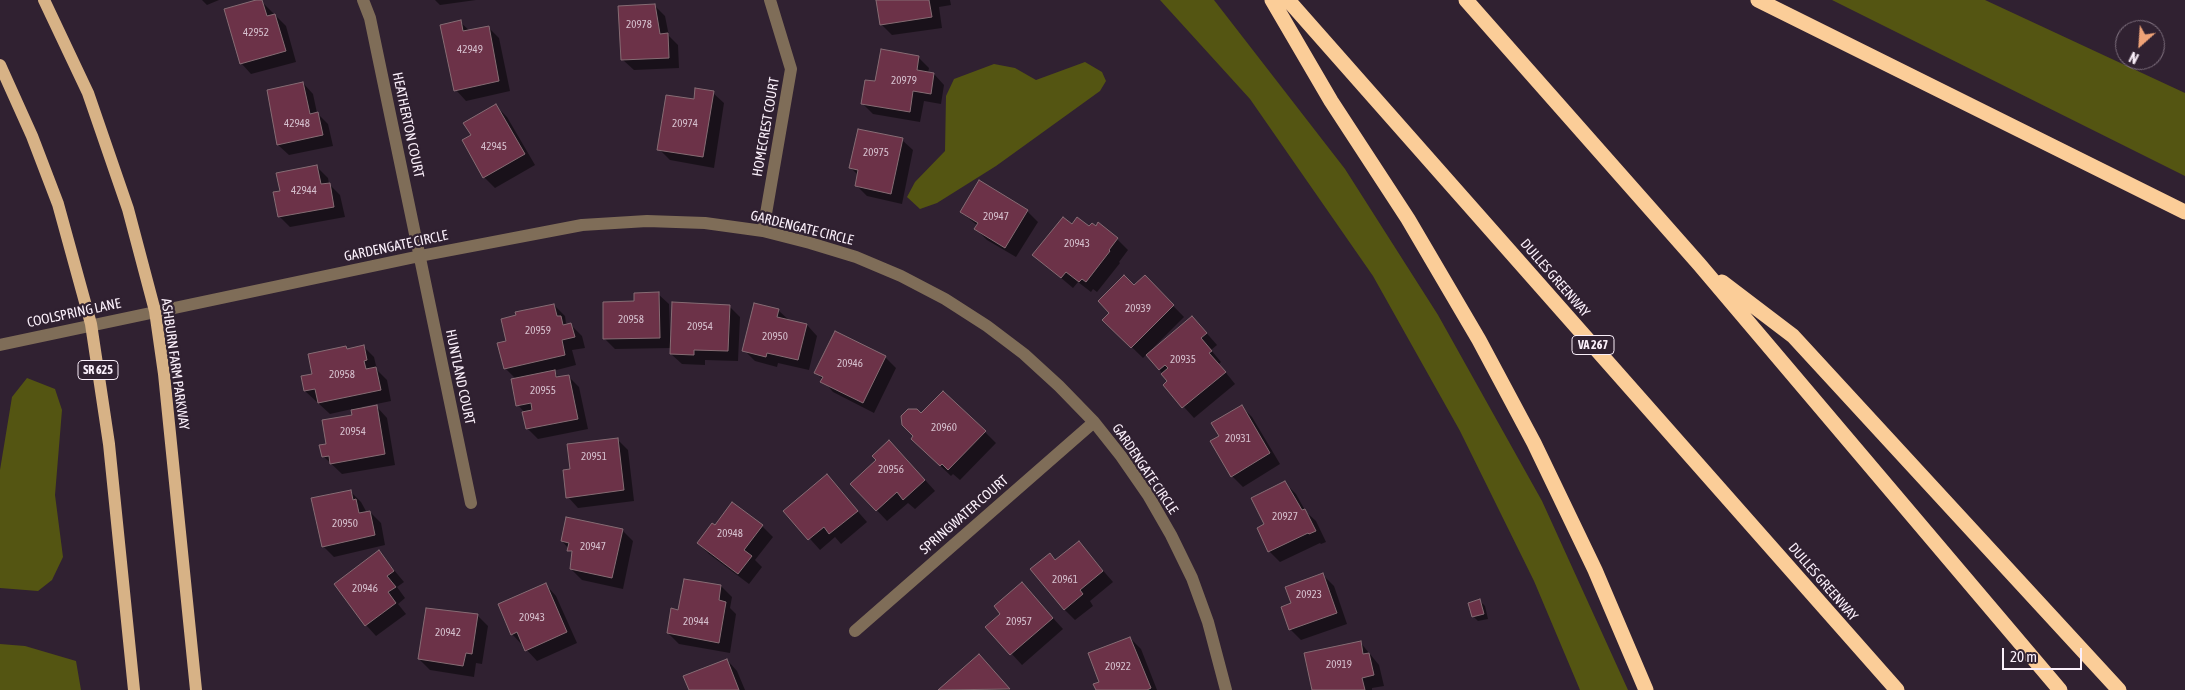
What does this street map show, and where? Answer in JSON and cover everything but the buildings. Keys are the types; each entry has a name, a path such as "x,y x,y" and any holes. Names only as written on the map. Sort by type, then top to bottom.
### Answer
{"highway":[{"path":"1272,0 1331,101 1408,219 1479,340 1534,443 1595,570 1646,690"},
{"name":"DULLES GREENWAY","path":"1288,0 1897,690"},
{"path":"1466,0 1699,264 2060,690"},
{"path":"1758,0 2185,212"},
{"path":"1699,264 1793,336 2120,690"}],"main road":[{"name":"ASHBURN FARM PARKWAY","path":"44,0 88,93 128,209 155,311 164,374 196,690"},
{"name":"SR 625","path":"0,65 32,136 58,204 92,324 109,444 134,690"}],"street":[{"name":"HEATHERTON COURT","path":"363,0 370,18 420,256"},
{"name":"HOMECREST COURT","path":"763,231 791,69 770,0"},
{"name":"GARDENGATE CIRCLE","path":"155,311 420,256 582,225 647,221 705,223 763,231 856,257 902,276 987,326 1024,354 1094,422 1148,495 1171,535 1192,578 1208,622 1226,690"},
{"name":"HUNTLAND COURT","path":"420,256 471,503"},
{"name":"COOLSPRING LANE","path":"0,345 155,311"},
{"name":"SPRINGWATER COURT","path":"855,631 1094,422"}],"shaded area":[{"path":"1160,0 1214,0 1345,169 1438,315 1542,501 1628,690 1580,690 1534,581 1460,431 1373,276 1250,99"},
{"path":"1832,0 1985,0 2115,60 2115,70 2136,70 2185,93 2185,176"},
{"path":"1085,62 1102,72 1106,81 1100,91 996,166 937,203 920,209 907,197 915,182 945,151 946,96 954,79 994,64 1015,68 1036,80"},
{"path":"27,378 55,389 62,410 55,495 63,557 52,580 38,591 0,588 0,470 12,397"},
{"path":"0,644 25,646 76,661 81,690 0,690"}]}
